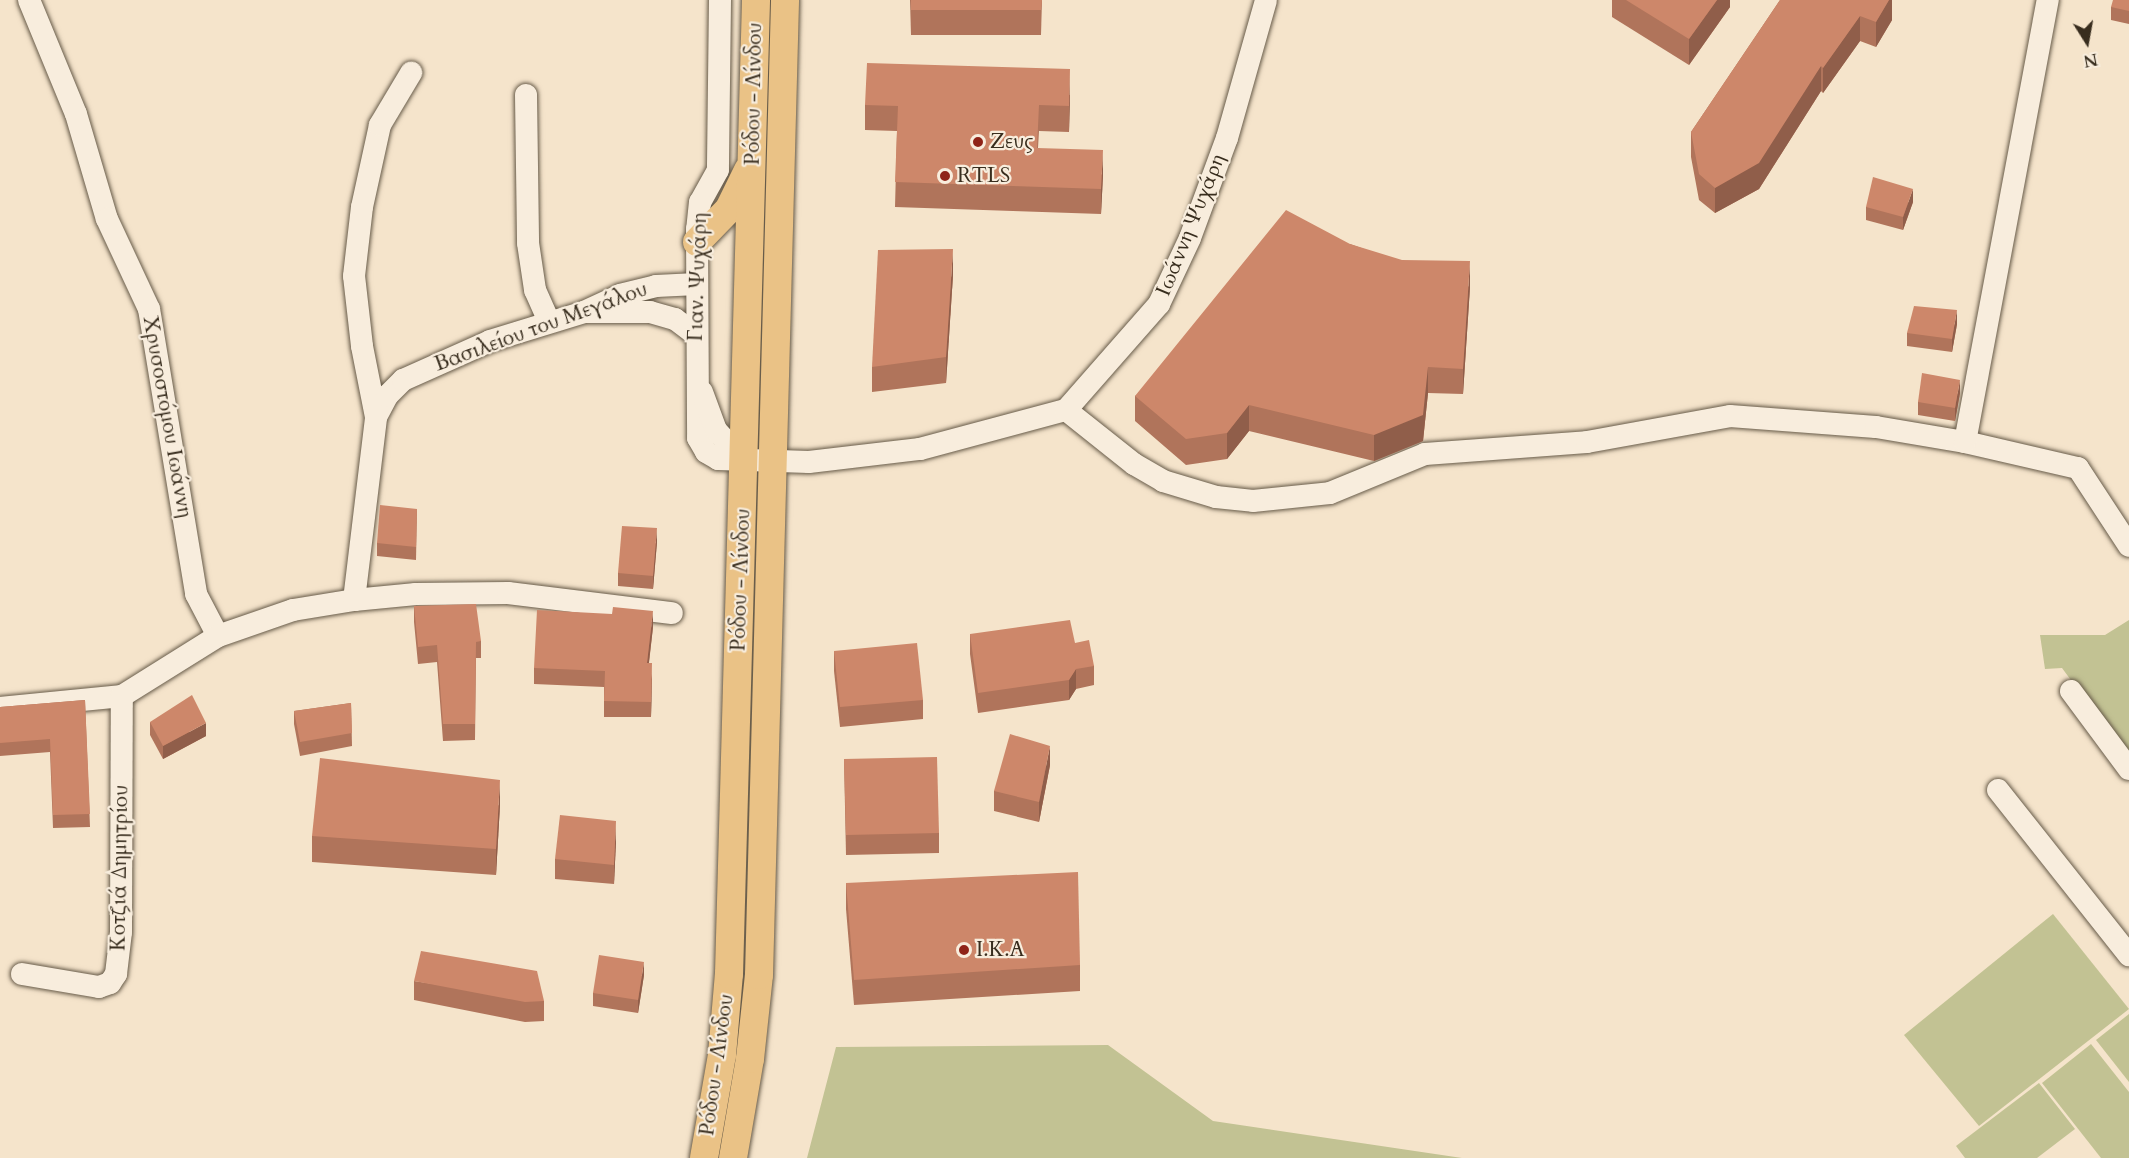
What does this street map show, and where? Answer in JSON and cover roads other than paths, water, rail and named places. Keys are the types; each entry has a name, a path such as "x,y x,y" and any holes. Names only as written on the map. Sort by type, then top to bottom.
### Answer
{"main road":[{"name":"Ρόδου - Λίνδου","path":"704,1158 722,1055 729,974 756,0"},
{"name":"Ρόδου - Λίνδου","path":"734,1158 759,975 785,0"},
{"path":"697,242 729,209 752,160"}],"street":[{"name":"Χρυσοστόμου Ιωάννη","path":"29,0 76,114 107,219 149,309 196,594 218,636"},
{"name":"Γιαν. Ψυχάρη","path":"720,0 718,170 700,202 697,242 696,364 716,430 744,461"},
{"name":"Ιωάννη Ψυχάρη","path":"1066,410 1160,304 1190,238 1227,138 1266,0"},
{"path":"1965,442 2048,0"},
{"path":"376,417 362,346 354,276 362,207 380,125 411,74"},
{"path":"526,95 528,243 535,290 549,322"},
{"name":"Βασιλείου του Μεγάλου","path":"354,600 376,417 387,396 403,380 432,364 549,322 585,312 602,301 638,289 697,284"},
{"path":"585,312 650,312 675,319 696,335"},
{"path":"744,461 809,462 920,449 1066,410 1134,464 1163,481 1216,496 1253,501 1330,493 1425,454 1587,442 1730,416 1876,427 1965,442 2078,468 2129,546"},
{"path":"0,708 122,696 218,636 293,610 354,600 416,594 508,594 672,613"},
{"path":"2071,691 2129,769"},
{"name":"Κοτζιά Δημητρίου","path":"22,974 99,987 110,983 116,974 122,932 122,696"},
{"path":"1998,790 2129,955"}],"place":[{"name":"Ζευς","path":"978,142"},
{"name":"RTLS","path":"945,176"},
{"name":"Ι.Κ.Α","path":"964,950"}]}
